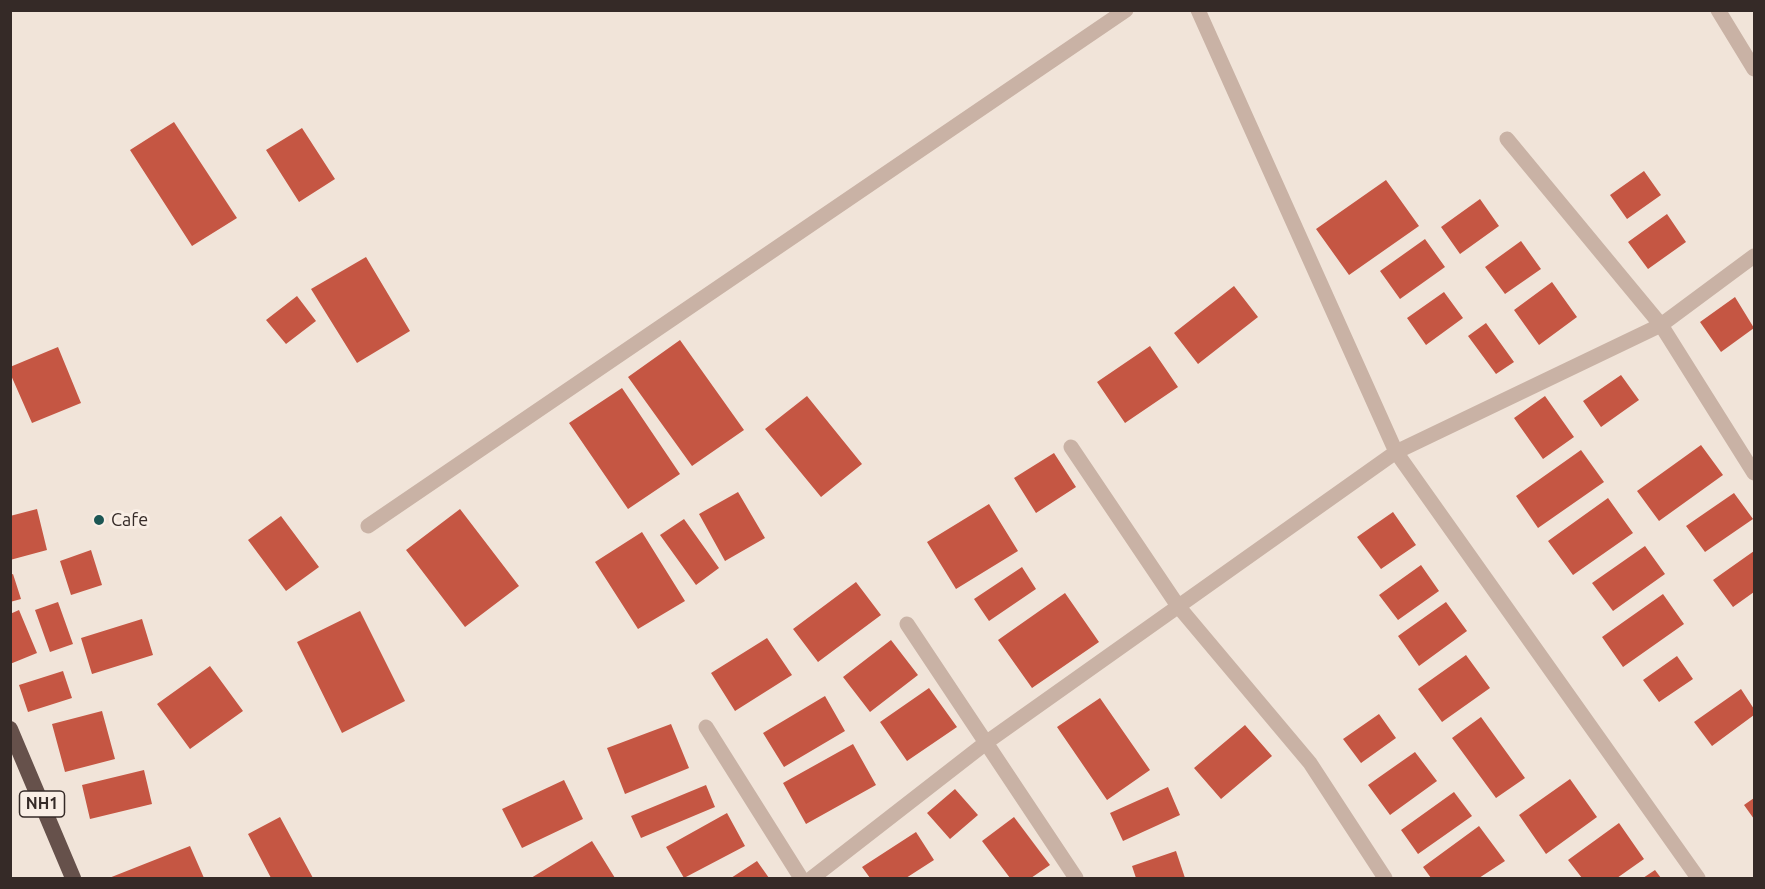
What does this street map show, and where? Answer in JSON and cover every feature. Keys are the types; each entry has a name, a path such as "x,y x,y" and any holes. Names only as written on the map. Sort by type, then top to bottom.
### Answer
{"highway":[{"name":"NH1","path":"10,729 73,879"}],"street":[{"path":"368,526 1126,10"},
{"path":"1198,10 1396,452 1698,879"},
{"path":"1718,10 1755,69"},
{"path":"1507,139 1661,325 1755,473"},
{"path":"812,879 987,742 1396,452 1661,325 1755,256"},
{"path":"1071,447 1178,606 1310,763 1385,879"},
{"path":"907,624 1076,879"},
{"path":"706,727 801,879"}],"building":[{"path":"174,122 237,218 192,246 130,150"},
{"path":"302,128 335,179 299,202 266,150"},
{"path":"1644,171 1661,195 1627,219 1610,195"},
{"path":"1386,180 1419,226 1349,275 1316,229"},
{"path":"1480,199 1499,226 1460,254 1441,227"},
{"path":"1667,214 1686,242 1648,269 1628,242"},
{"path":"1425,239 1445,267 1400,299 1380,271"},
{"path":"1521,241 1541,269 1505,294 1485,267"},
{"path":"366,257 410,331 357,363 311,289"},
{"path":"1552,282 1577,317 1539,345 1514,310"},
{"path":"1234,286 1258,317 1198,364 1174,333"},
{"path":"1444,292 1463,318 1426,345 1407,318"},
{"path":"297,296 316,321 286,344 266,320"},
{"path":"1735,297 1754,328 1721,352 1700,322"},
{"path":"1486,323 1514,362 1496,374 1468,336"},
{"path":"680,340 744,430 692,466 628,377"},
{"path":"1150,346 1178,387 1125,423 1097,382"},
{"path":"58,347 81,403 32,423 10,373 10,367"},
{"path":"1621,375 1639,400 1601,427 1583,401"},
{"path":"622,388 680,474 628,509 569,423"},
{"path":"807,396 862,464 821,497 765,429"},
{"path":"1545,396 1574,437 1543,459 1514,418"},
{"path":"1701,445 1723,475 1659,521 1637,491"},
{"path":"1581,450 1604,482 1538,528 1516,496"},
{"path":"1054,453 1076,487 1036,513 1014,478"},
{"path":"738,492 765,538 725,561 699,514"},
{"path":"1734,493 1753,519 1705,552 1686,526"},
{"path":"1608,498 1633,533 1573,575 1548,541"},
{"path":"989,504 1018,551 956,589 927,542"},
{"path":"37,509 47,550 10,560 10,516"},
{"path":"460,509 519,586 465,627 406,550"},
{"path":"1393,512 1416,545 1381,569 1357,537"},
{"path":"281,516 319,567 286,591 248,540"},
{"path":"684,519 719,568 696,585 660,535"},
{"path":"642,532 685,601 638,629 595,562"},
{"path":"1645,546 1665,574 1613,611 1592,583"},
{"path":"91,550 102,585 71,595 60,561"},
{"path":"1754,551 1754,592 1733,607 1713,580"},
{"path":"1421,565 1439,591 1398,620 1379,595"},
{"path":"1022,567 1036,589 989,621 974,599"},
{"path":"13,574 21,599 10,602 10,575"},
{"path":"856,582 881,615 818,662 793,629"},
{"path":"1065,593 1099,642 1032,688 998,640"},
{"path":"1663,594 1684,624 1623,667 1602,637"},
{"path":"58,602 73,644 50,652 35,610"},
{"path":"1446,602 1467,631 1419,666 1398,636"},
{"path":"19,610 37,653 10,664 10,614"},
{"path":"360,611 405,701 342,733 297,642"},
{"path":"142,619 153,655 92,674 81,638"},
{"path":"767,638 792,675 735,711 711,673"},
{"path":"891,640 918,675 870,712 843,677"},
{"path":"1466,655 1490,688 1442,722 1418,689"},
{"path":"1677,656 1693,679 1659,702 1643,680"},
{"path":"210,666 243,711 190,749 157,704"},
{"path":"63,671 72,698 28,712 19,685"},
{"path":"929,688 957,727 907,761 880,722"},
{"path":"1741,689 1754,709 1754,715 1712,746 1694,722"},
{"path":"825,696 845,731 784,767 763,733"},
{"path":"1100,698 1150,770 1107,800 1057,727"},
{"path":"102,711 115,759 65,772 52,724"},
{"path":"1379,714 1396,738 1361,763 1343,739"},
{"path":"1481,717 1525,778 1496,798 1452,738"},
{"path":"671,724 689,768 625,794 607,748"},
{"path":"1245,725 1272,756 1221,799 1194,768"},
{"path":"853,744 876,785 806,824 783,783"},
{"path":"1415,752 1437,781 1390,815 1368,785"},
{"path":"144,770 152,804 90,819 82,785"},
{"path":"1570,779 1597,817 1546,854 1519,815"},
{"path":"564,780 583,819 522,848 502,809"},
{"path":"706,785 715,807 641,838 631,816"},
{"path":"1168,787 1180,815 1123,841 1110,813"},
{"path":"955,789 978,815 950,839 927,813"},
{"path":"1454,792 1472,816 1418,854 1401,830"},
{"path":"1754,798 1754,819 1744,805"},
{"path":"727,813 745,846 684,878 666,847"},
{"path":"280,817 313,878 271,878 248,834"},
{"path":"1014,817 1050,865 1031,878 1010,878 982,841"},
{"path":"1619,823 1644,859 1617,878 1582,878 1568,860"},
{"path":"1479,826 1505,861 1479,878 1431,878 1423,867"},
{"path":"916,832 934,860 906,878 870,878 862,867"},
{"path":"592,841 615,878 531,878"},
{"path":"190,846 204,878 109,878"},
{"path":"1176,851 1185,878 1136,878 1132,866"},
{"path":"757,861 769,878 731,878"},
{"path":"1655,870 1661,878 1643,878"}],"place":[{"name":"Cafe","path":"99,520"}]}
